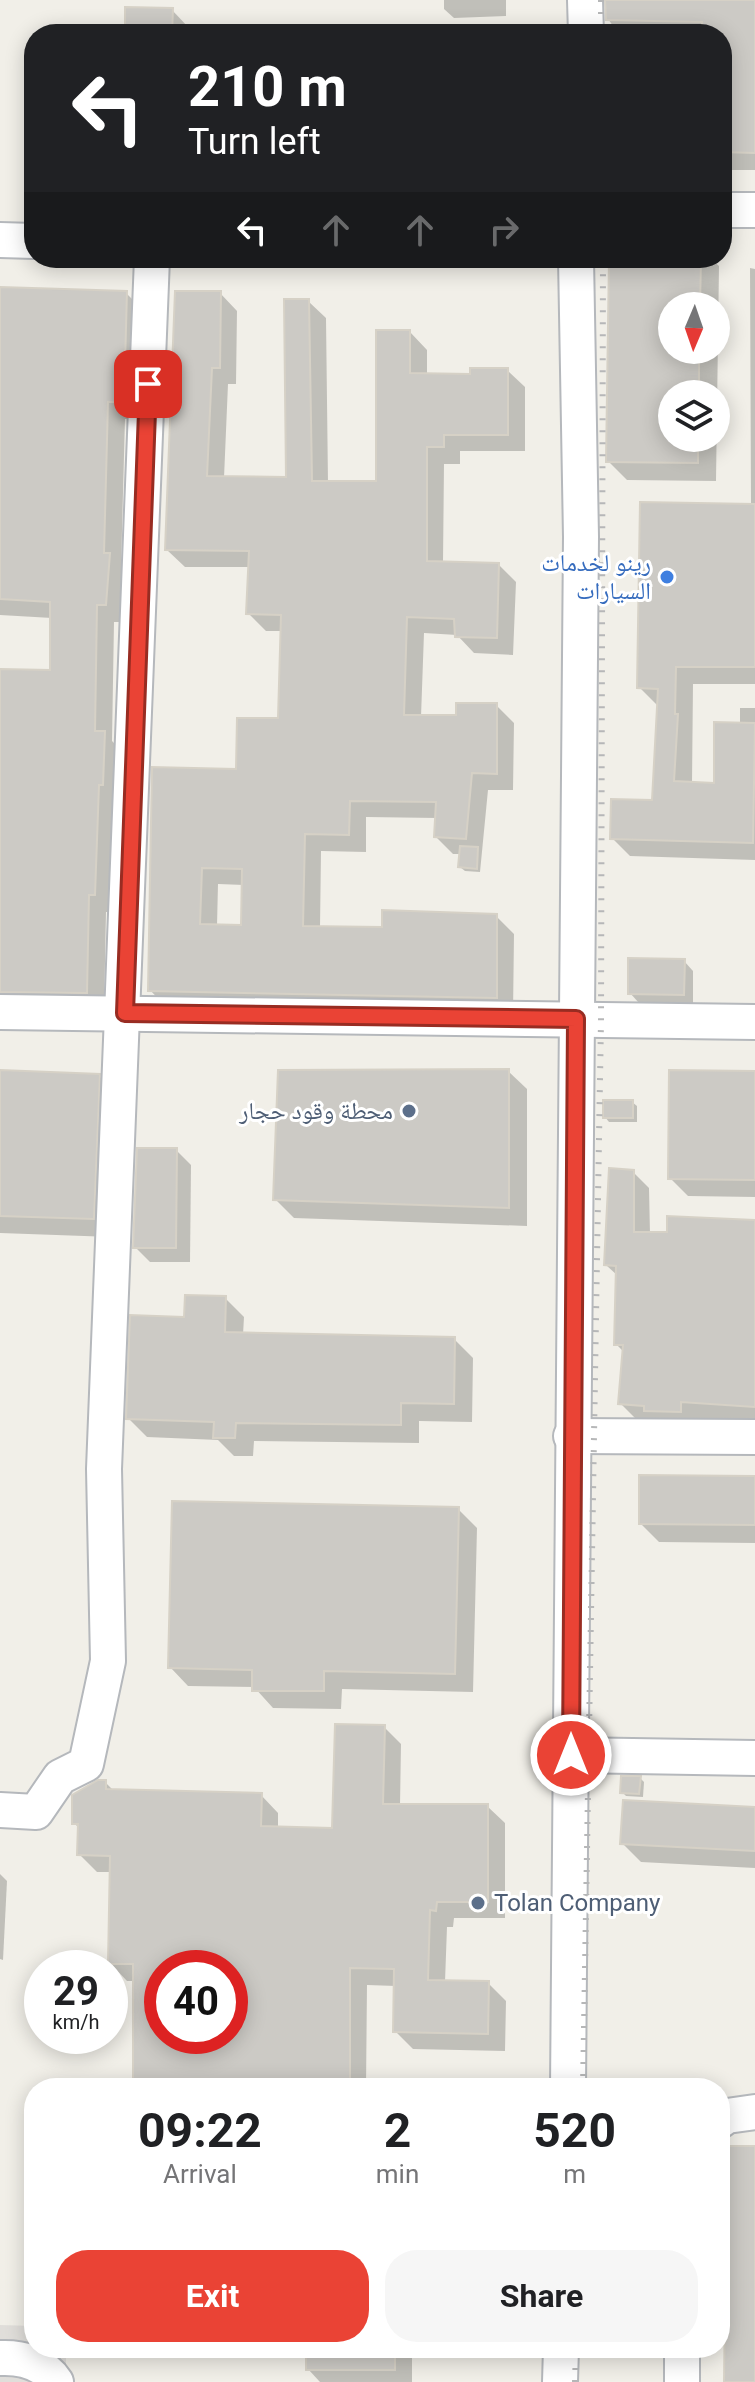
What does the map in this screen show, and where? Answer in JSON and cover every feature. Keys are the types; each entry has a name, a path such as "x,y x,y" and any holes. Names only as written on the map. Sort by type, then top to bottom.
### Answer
{"street":[{"path":"585,0 586,24"},
{"path":"732,210 755,210"},
{"path":"0,240 24,241"},
{"path":"0,1810 36,1812 60,1777 86,1764 108,1661 104,1469 125,1013 152,268"},
{"path":"568,2078 571,1436 581,537 576,268"},
{"path":"0,1012 755,1022"},
{"path":"571,1436 755,1437"},
{"path":"571,1755 755,1758"},
{"path":"730,2116 755,2112"},
{"path":"0,2358 32,2362 49,2371 56,2382"},
{"path":"560,2382 561,2358"},
{"path":"682,2358 682,2382"}],"shaded area":[{"path":"0,2325 24,2326 24,2358 66,2358 66,2382 0,2382"}],"building":[{"path":"605,0 755,0 755,153 732,152 732,24 606,20"},
{"path":"125,7 173,8 172,24 125,24"},
{"path":"609,268 701,268 700,292 658,292 658,364 699,364 699,380 658,380 658,452 698,452 698,463 606,462"},
{"path":"0,287 127,291 124,402 108,402 104,553 110,553 106,605 97,605 95,731 105,731 103,785 99,785 95,895 89,895 87,993 0,992 0,669 50,670 50,602 0,599"},
{"path":"175,291 221,291 220,368 212,368 207,476 286,477 284,299 309,299 312,481 376,481 376,330 410,330 410,373 470,374 470,368 508,368 508,435 444,435 444,447 427,447 427,561 499,563 497,638 455,637 454,619 407,617 404,715 456,715 456,703 497,703 497,774 472,773 466,839 434,837 436,802 350,801 349,835 305,834 303,926 382,927 382,910 497,914 497,998 148,991 152,767 236,769 237,718 278,718 281,615 246,614 249,551 165,550","holes":["202,868 242,869 241,925 200,924"]},
{"path":"640,502 755,504 755,667 676,667 675,714 678,714 674,781 714,783 714,722 755,723 753,843 610,839 611,799 652,800 658,689 637,688"},
{"path":"460,846 478,847 477,869 458,867"},
{"path":"628,958 685,959 684,995 628,994"},
{"path":"509,1069 509,1208 273,1200 278,1070"},
{"path":"0,1070 100,1074 94,1219 0,1216"},
{"path":"669,1070 755,1071 755,1180 668,1179"},
{"path":"603,1100 633,1100 633,1118 603,1118"},
{"path":"137,1148 177,1148 176,1248 133,1248"},
{"path":"609,1168 634,1170 634,1232 667,1232 667,1216 755,1220 755,1407 681,1402 681,1412 644,1411 644,1406 618,1404 623,1345 614,1345 616,1266 604,1265"},
{"path":"185,1295 226,1296 225,1332 455,1337 454,1404 401,1403 401,1425 236,1423 235,1438 213,1438 214,1422 126,1419 130,1315 184,1317"},
{"path":"639,1475 755,1476 755,1525 639,1524"},
{"path":"172,1501 459,1507 455,1674 324,1671 324,1691 252,1691 252,1670 168,1668"},
{"path":"335,1724 385,1725 383,1804 488,1804 488,1902 437,1902 436,1911 430,1910 428,1980 489,1981 488,2034 393,2032 394,1969 350,1968 350,2078 133,2078 133,1964 128,1964 128,1950 108,1950 110,1856 77,1855 78,1824 72,1824 72,1795 98,1780 106,1780 106,1789 262,1793 261,1826 332,1828"},
{"path":"621,1776 641,1776 639,1794 620,1793"},
{"path":"623,1800 755,1807 755,1851 620,1844"},
{"path":"730,2146 755,2146 755,2382 724,2382 724,2358 730,2358"},
{"path":"306,2358 395,2358 395,2370 306,2370"}],"railway":[{"path":"601,0 601,24"},
{"path":"583,2078 601,1021 603,268"},
{"path":"575,2382 576,2358"}],"place":[{"name":"رينو لخدمات السيارات","path":"667,577"},
{"name":"محطة وقود حجار","path":"409,1111"},
{"name":"Tolan Company","path":"478,1903"}],"route":[{"path":"148,384 125,1013 576,1019 571,1755"}]}
